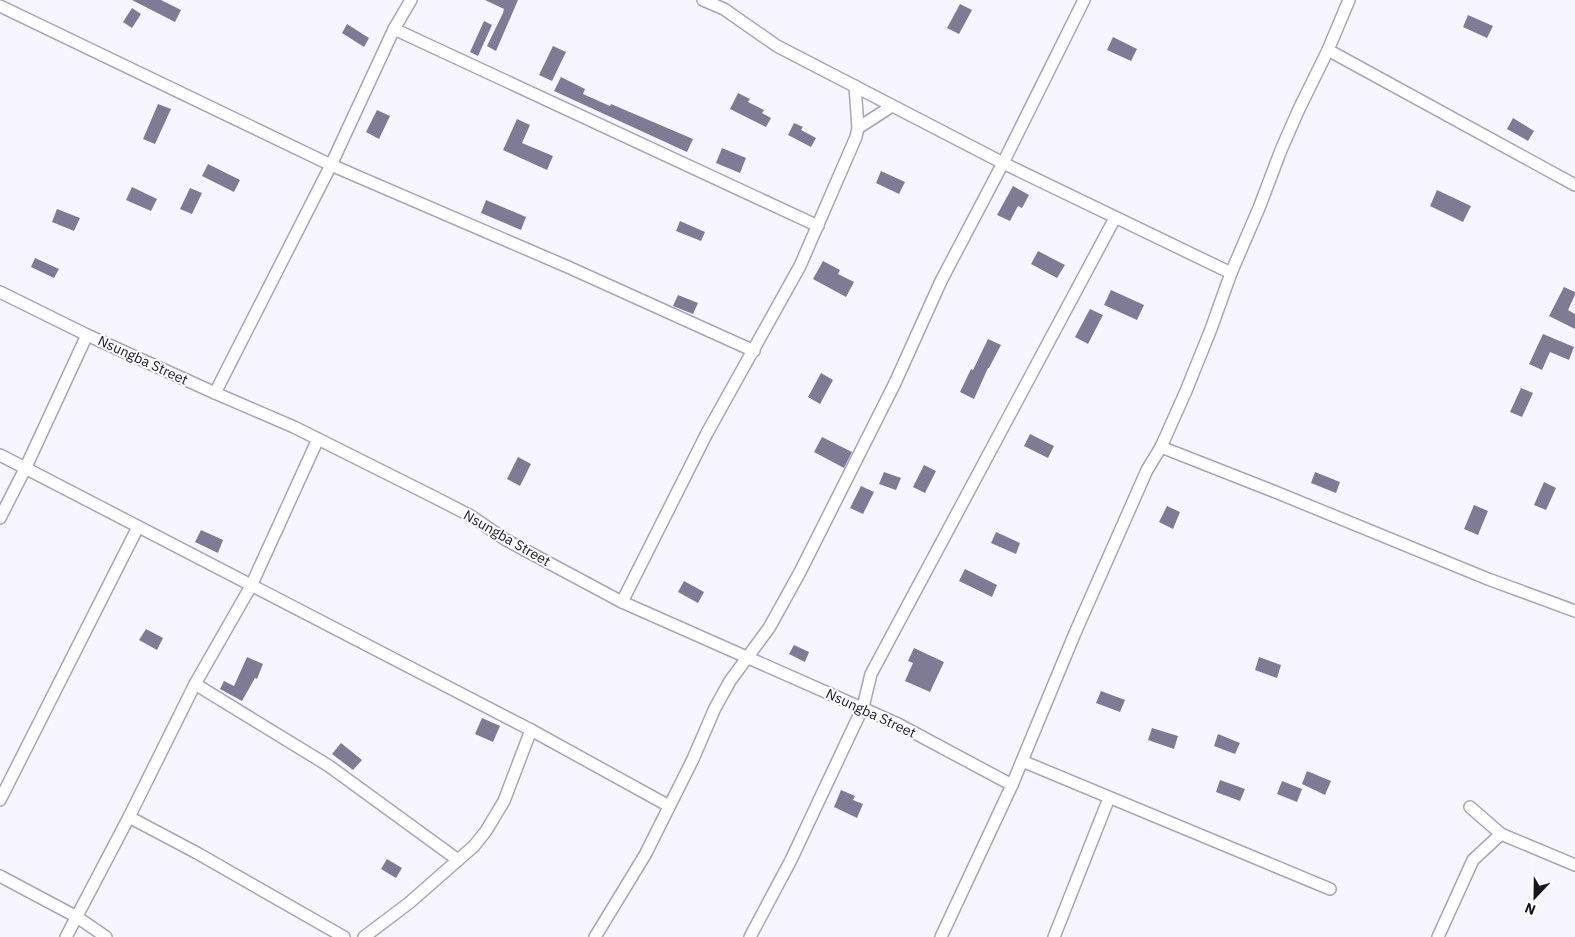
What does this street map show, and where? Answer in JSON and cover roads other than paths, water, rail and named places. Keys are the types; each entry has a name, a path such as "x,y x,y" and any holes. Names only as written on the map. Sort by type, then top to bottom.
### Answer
{"street":[{"path":"215,394 331,165 394,29 411,0"},
{"path":"703,0 724,9 777,46 892,106 1003,163 1231,273"},
{"path":"594,937 645,855 693,759 715,708 730,681 769,628 800,572 895,383 941,281 1003,163 1084,0"},
{"path":"941,937 1012,785 1075,634 1147,470 1161,446 1193,374 1231,273 1281,150 1328,50 1349,0"},
{"path":"0,6 331,165 568,267 754,351"},
{"path":"394,29 818,226"},
{"path":"1328,50 1575,185"},
{"path":"622,602 707,433 800,266 856,137 858,128 855,86"},
{"path":"858,128 892,106"},
{"path":"750,937 791,860 863,707 871,674 1115,218"},
{"name":"Nsungba Street","path":"0,292 87,335 215,394 294,427 471,516 506,540 622,602 863,707 1012,785"},
{"path":"0,518 25,469 87,335"},
{"path":"66,937 129,817 195,684 252,586 318,439"},
{"path":"1161,446 1488,578 1575,611"},
{"path":"0,455 531,730 670,806"},
{"path":"0,800 138,528"},
{"path":"195,684 329,766 458,860"},
{"path":"364,937 409,903 474,846 486,831 504,801 531,730"},
{"path":"1022,761 1330,889"},
{"path":"1054,937 1110,798"},
{"path":"1470,807 1501,834 1575,866"},
{"path":"129,817 197,853 344,937"},
{"path":"1438,937 1473,860 1501,834"},
{"path":"0,876 77,917 106,937"}]}
